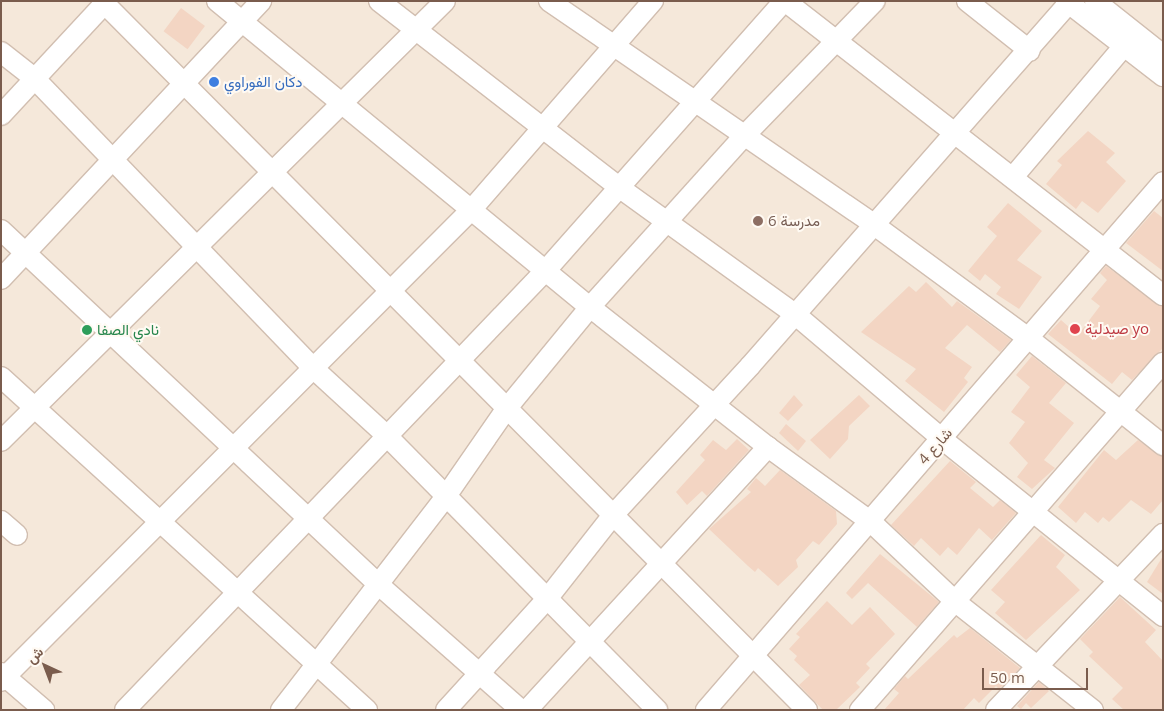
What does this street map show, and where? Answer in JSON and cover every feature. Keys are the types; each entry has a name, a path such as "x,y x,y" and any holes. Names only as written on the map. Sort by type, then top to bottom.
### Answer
{"street":[{"path":"217,1 547,269 590,307 714,406 768,448 870,520 957,603 1039,664 1093,710"},
{"path":"1,279 261,1"},
{"path":"379,1 620,188 796,314 942,439 1163,616"},
{"path":"1,441 113,332 196,244 340,101 445,1"},
{"path":"549,1 614,48 872,224 1027,337 1163,445"},
{"path":"44,710 3,677 315,370 472,209 653,1"},
{"path":"125,710 311,518 547,269 785,1 838,40 1163,295"},
{"path":"281,710 444,499 507,408 590,307 744,136 875,1"},
{"path":"967,1 1030,51"},
{"path":"1095,1 1163,55"},
{"path":"1,115 105,2 184,84 272,170 807,710"},
{"path":"446,710 547,599 614,514 714,406 796,314 872,224 1030,51 1067,2 1163,76"},
{"path":"1013,177 1124,46"},
{"path":"1,52 34,78 196,244 315,370 387,436 444,499 591,642 657,710"},
{"name":"شارع 4","path":"706,710 942,439 1103,249 1163,182"},
{"path":"1,230 113,332 234,449 311,518 378,584 521,710"},
{"path":"860,710 957,603 1163,363"},
{"path":"1,377 237,595 367,710"},
{"path":"527,710 591,642 660,561 768,448"},
{"path":"1,520 17,535"},
{"path":"996,710 1163,534"}],"shaded area":[{"path":"1,1 1163,1 1163,710 1,710"}],"building":[{"path":"181,8 205,26 188,49 164,31"},
{"path":"1088,131 1115,153 1106,162 1126,181 1098,213 1082,201 1076,209 1046,184 1062,165 1057,161"},
{"path":"1008,203 1042,231 1017,260 1042,277 1019,309 996,294 1001,287 985,274 980,281 968,271 997,236 987,227"},
{"path":"1154,211 1163,218 1163,271 1126,243"},
{"path":"1106,266 1163,307 1163,348 1132,380 1122,372 1112,384 1048,334 1061,320 1078,335 1100,306 1091,299 1107,280 1100,273"},
{"path":"926,282 952,307 957,301 1011,340 1000,352 967,325 945,348 972,367 964,378 968,382 944,412 905,381 916,369 861,332 909,286 916,292"},
{"path":"1032,356 1066,383 1049,403 1074,423 1044,460 1055,468 1032,489 1017,477 1028,463 1009,443 1025,422 1011,412 1030,387 1016,375"},
{"path":"794,395 803,405 788,421 779,413"},
{"path":"859,395 870,406 849,426 848,439 830,459 810,440"},
{"path":"786,424 806,441 798,451 779,433"},
{"path":"737,439 749,450 707,496 702,491 687,505 676,492 705,460 700,455 713,440 726,450"},
{"path":"1138,440 1163,457 1163,500 1151,514 1131,500 1109,522 1103,517 1098,523 1085,512 1076,523 1058,507 1104,450 1116,460"},
{"path":"950,461 976,482 970,488 993,507 1000,500 1016,513 992,540 979,528 957,555 948,547 940,556 921,538 914,546 891,525"},
{"path":"780,470 836,511 837,524 819,545 813,541 796,560 798,567 778,586 758,568 755,572 709,529 751,492 747,489 756,478 765,486"},
{"path":"1041,535 1065,555 1056,567 1080,590 1026,640 995,613 1005,602 991,590"},
{"path":"880,554 939,602 917,627 868,583 852,599 846,593"},
{"path":"1163,556 1163,594 1147,582"},
{"path":"1120,597 1156,630 1145,642 1163,661 1163,710 1124,710 1112,699 1123,688 1089,656 1093,652 1080,639"},
{"path":"827,601 852,625 870,607 895,634 866,664 870,668 856,683 860,687 836,710 823,710 799,685 810,675 794,660 797,656 789,649 800,637 796,634"},
{"path":"970,628 1020,668 999,689 996,686 979,703 974,698 963,710 884,710 899,693 894,689 905,676 908,679 954,635 957,638"},
{"path":"1039,682 1049,691 1031,708 1026,703 1021,709 1017,706"}],"place":[{"name":"دكان الفوراوي","path":"214,82"},
{"name":"مدرسة 6","path":"758,221"},
{"name":"صيدلية yo","path":"1075,329"},
{"name":"نادي الصفا","path":"87,330"}]}
